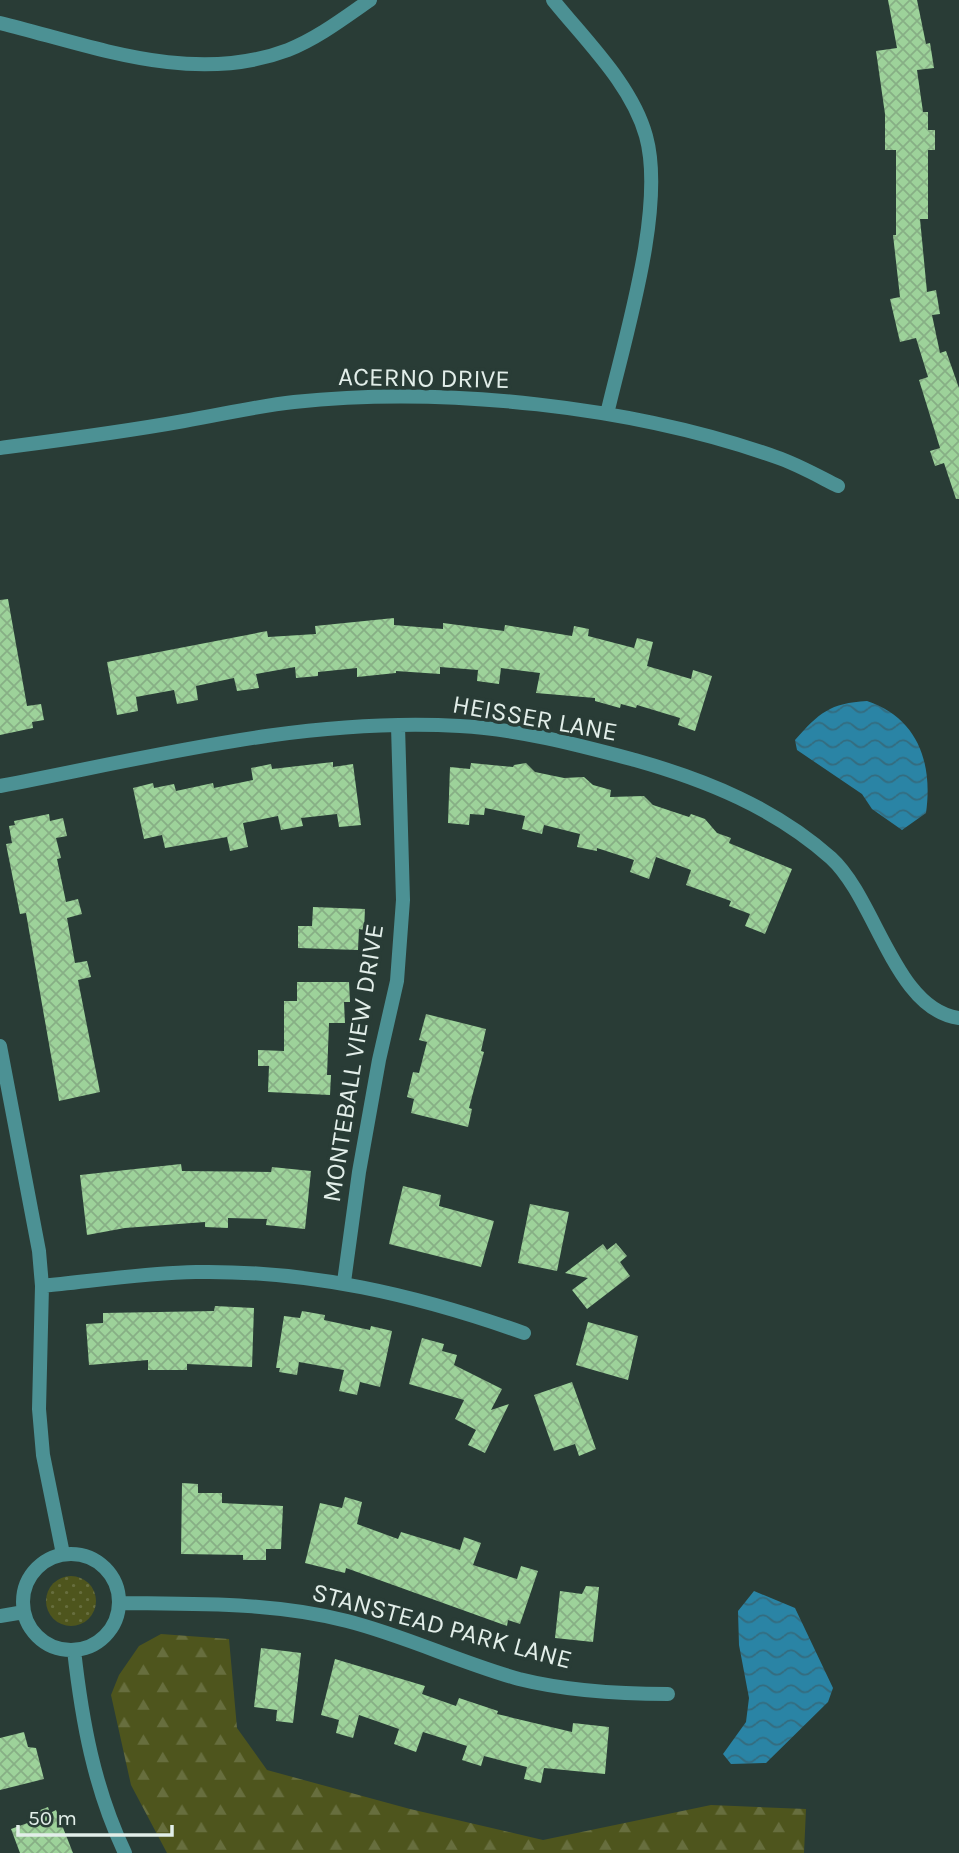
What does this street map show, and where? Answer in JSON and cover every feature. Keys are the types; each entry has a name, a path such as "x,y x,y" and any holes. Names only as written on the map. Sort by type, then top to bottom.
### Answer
{"street":[{"path":"0,23 166,64 207,65 248,61 288,50 327,30 370,0"},
{"path":"553,0 622,88 646,135 652,172 651,209 607,414"},
{"name":"ACERNO DRIVE","path":"0,448 106,434 294,402 398,398 495,402 607,414 720,439 778,457 838,486"},
{"name":"MONTEBALL VIEW DRIVE","path":"344,1282 361,1160 397,981 403,900 398,726"},
{"name":"HEISSER LANE","path":"0,786 271,734 338,727 461,726 575,745 675,771 738,797 786,824 833,860 863,898 918,998 959,1017"},
{"path":"0,1046 33,1214 42,1286 39,1409 43,1455 63,1554"},
{"path":"42,1286 194,1272 247,1273 344,1282 434,1303 524,1333"},
{"path":"63,1554 79,1554 102,1566 117,1586 119,1603 111,1630 94,1644 74,1650 60,1650 37,1636 24,1612 23,1596 27,1581 36,1569 63,1554"},
{"name":"STANSTEAD PARK LANE","path":"119,1603 243,1606 302,1612 396,1635 521,1679 612,1693 668,1694"},
{"path":"0,1616 24,1612"},
{"path":"74,1650 90,1753 100,1793 125,1853"}],"green space":[{"path":"71,1576 89,1583 96,1601 89,1619 71,1626 53,1619 46,1601 53,1583"},
{"path":"161,1634 229,1639 237,1728 267,1770 410,1809 543,1840 711,1805 806,1809 804,1853 167,1853 131,1785 111,1695 119,1675 139,1646"}],"water":[{"path":"867,701 899,719 910,731 924,760 928,795 926,813 902,830 872,809 862,794 797,750 795,740 826,711 844,704"},
{"path":"754,1591 795,1608 833,1688 828,1702 766,1763 731,1764 723,1754 746,1722 749,1698 739,1645 738,1611"}],"building":[{"path":"888,0 917,0 926,44 930,43 934,68 917,70 923,112 928,112 928,130 935,130 935,150 928,150 928,219 920,219 927,292 936,290 940,314 932,315 940,353 946,351 959,388 959,499 956,499 944,463 935,466 930,451 940,448 919,380 928,377 916,338 900,342 890,299 900,297 893,235 896,235 896,150 885,150 885,114 876,51 897,48"},
{"path":"8,599 27,706 41,704 44,720 32,722 33,728 0,735 0,600"},
{"path":"394,618 394,625 443,629 443,623 504,631 505,625 572,636 574,626 589,629 588,636 634,648 637,638 653,642 647,666 691,679 693,670 712,676 695,731 678,725 680,718 637,705 636,708 621,704 620,708 595,701 595,698 536,693 540,673 501,668 499,684 477,681 478,670 440,667 440,674 396,671 357,677 357,668 318,672 318,676 296,678 295,667 256,674 259,688 237,691 234,678 196,686 198,700 177,704 174,690 136,697 138,711 117,715 107,662 267,631 268,637 316,634 315,626"},
{"path":"333,762 333,767 353,764 361,825 339,827 337,814 301,818 303,826 281,830 278,816 243,823 248,847 230,851 227,837 165,848 162,835 144,839 133,788 153,783 154,788 174,784 176,791 213,783 214,788 253,780 251,768 271,764 272,769"},
{"path":"471,763 513,767 526,763 535,772 564,778 584,777 593,785 611,790 610,797 644,796 653,805 689,817 691,814 705,819 717,833 731,838 729,843 792,869 765,934 745,926 750,914 729,906 731,901 686,885 691,870 656,857 649,879 630,872 634,860 597,848 597,851 577,847 580,834 544,825 542,834 522,829 525,816 485,808 484,815 470,814 469,825 448,823 450,767 470,769"},
{"path":"49,814 50,821 63,818 67,836 56,838 61,858 57,859 66,902 78,899 82,914 67,918 75,963 87,961 91,977 78,980 100,1092 59,1101 26,913 20,914 6,844 12,843 9,826 15,825 14,821"},
{"path":"313,907 365,909 364,930 359,929 358,950 298,948 298,926 312,926"},
{"path":"297,982 349,982 350,1002 344,1002 345,1023 329,1023 327,1075 331,1075 330,1095 268,1092 269,1066 258,1066 258,1050 284,1051 284,1001 297,1001"},
{"path":"426,1014 486,1029 481,1051 484,1052 469,1108 472,1109 468,1127 411,1113 414,1099 407,1097 413,1072 419,1073 427,1042 419,1040"},
{"path":"181,1164 182,1171 271,1172 272,1167 311,1171 305,1229 266,1225 267,1219 228,1218 228,1228 205,1227 205,1222 125,1228 87,1235 80,1175"},
{"path":"403,1186 441,1195 439,1206 494,1221 481,1267 389,1244"},
{"path":"530,1204 569,1212 557,1271 518,1263"},
{"path":"616,1243 627,1256 620,1262 630,1276 587,1309 572,1290 588,1278 565,1273 603,1244 607,1250"},
{"path":"215,1306 254,1308 252,1367 187,1364 187,1370 148,1370 148,1360 89,1365 86,1324 103,1323 103,1313 214,1311"},
{"path":"302,1311 325,1315 324,1320 370,1330 371,1326 392,1331 380,1387 360,1382 357,1395 339,1391 344,1370 299,1362 297,1375 279,1372 280,1368 276,1368 284,1316 300,1318"},
{"path":"588,1322 638,1336 628,1380 576,1365"},
{"path":"422,1338 444,1344 442,1351 457,1355 454,1365 502,1389 491,1410 509,1404 485,1453 468,1445 476,1430 455,1419 464,1400 409,1384"},
{"path":"572,1382 596,1449 579,1456 575,1444 554,1451 534,1395"},
{"path":"182,1483 198,1484 198,1493 222,1493 222,1503 283,1506 281,1549 266,1549 266,1560 243,1560 243,1555 181,1554"},
{"path":"345,1497 362,1502 357,1524 398,1539 401,1532 460,1550 464,1537 481,1543 473,1565 517,1579 521,1566 538,1571 520,1624 508,1620 507,1626 346,1568 345,1573 305,1563 320,1503 342,1508"},
{"path":"586,1586 599,1587 593,1642 555,1638 560,1591 582,1594"},
{"path":"261,1648 301,1653 293,1723 276,1721 277,1710 254,1707"},
{"path":"335,1659 425,1686 422,1694 456,1706 459,1698 498,1711 497,1714 572,1732 573,1723 609,1727 605,1774 544,1768 541,1783 524,1779 527,1767 484,1756 481,1766 462,1760 467,1746 423,1732 416,1752 394,1744 399,1729 359,1715 353,1738 336,1733 339,1720 321,1715"},
{"path":"24,1732 28,1747 36,1748 44,1779 0,1790 0,1738"},
{"path":"48,1807 50,1813 56,1810 73,1853 20,1853 11,1829 33,1821 30,1814"}]}
